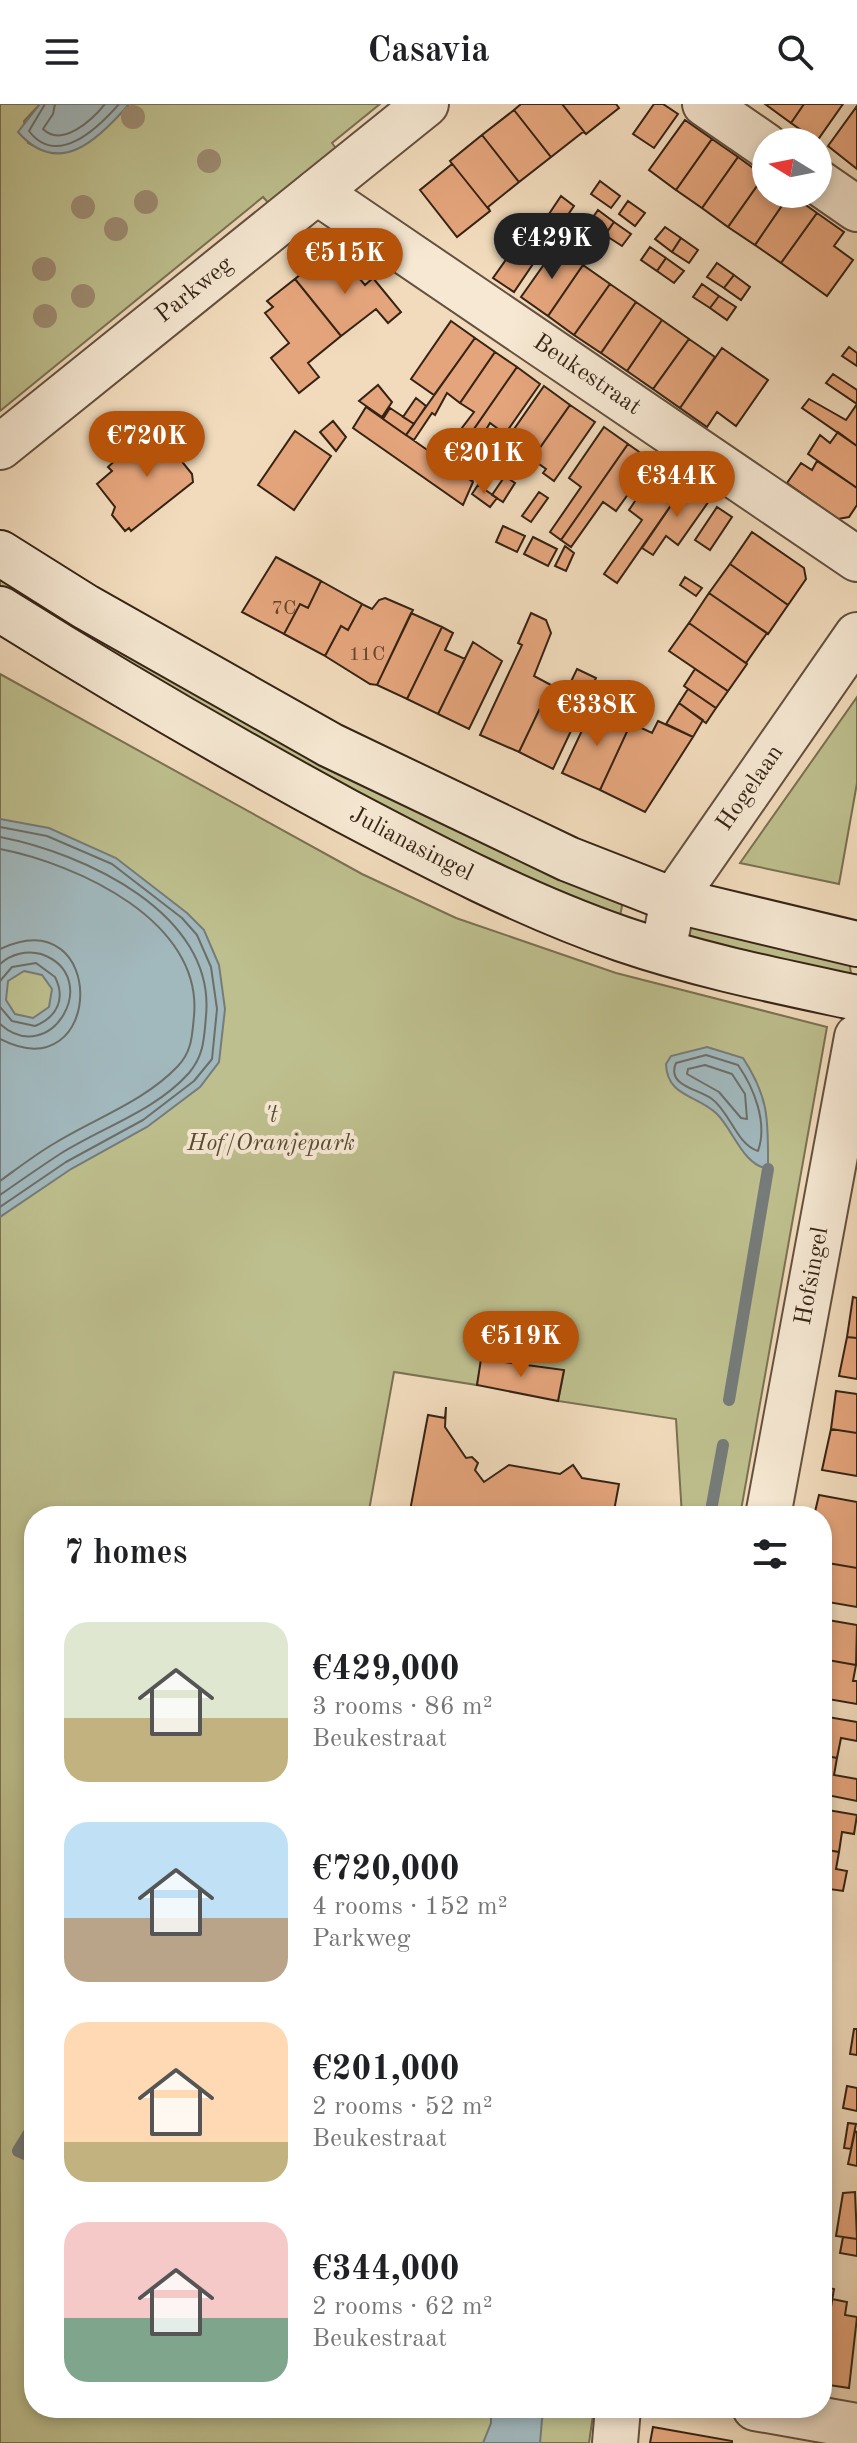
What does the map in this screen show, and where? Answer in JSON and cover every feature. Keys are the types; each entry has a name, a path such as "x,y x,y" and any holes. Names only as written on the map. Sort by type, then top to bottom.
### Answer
{"street":[{"name":"Parkweg","path":"0,447 426,104"},
{"path":"705,104 752,136"},
{"name":"Beukestraat","path":"317,192 857,559"},
{"path":"832,192 857,209"},
{"path":"0,553 99,615 330,745 568,859 673,900 857,944"},
{"name":"Julianasingel","path":"0,609 188,724 396,838 571,920 740,973 857,998"},
{"name":"Hogelaan","path":"663,951 673,900 857,635"},
{"name":"Hofsingel","path":"770,1506 857,1037"},
{"path":"615,2443 617,2418"},
{"path":"812,2418 857,2426"}],"green space":[{"path":"0,104 40,104 24,121 28,143 57,151 84,143 108,126 129,104 380,104 332,143 339,152 272,207 263,197 0,411"},
{"path":"0,563 624,896 618,926 458,856 0,598"},
{"name":"'t Hof/Oranjepark","path":"0,674 362,874 456,918 616,973 827,1027 742,1506 681,1506 676,1419 558,1401 564,1371 482,1359 477,1385 394,1372 370,1506 24,1506 24,2418 593,2418 589,2443 0,2443"},
{"path":"857,697 857,783 839,884 740,863"},
{"path":"695,918 849,961 851,973 847,981 689,945 687,929"}],"water":[{"path":"40,104 129,104 92,141 63,153 48,152 33,146 18,132"},
{"path":"0,819 49,828 116,858 187,913 204,930 219,965 225,1009 219,1062 200,1087 147,1127 71,1169 0,1217","holes":["24,971 42,975 52,989 49,1007 33,1018 15,1014 6,1000 8,981"]},
{"path":"707,1047 743,1058 752,1073 766,1111 768,1169 751,1161 717,1114 678,1089 668,1075 666,1064 671,1056"},
{"path":"491,2418 542,2418 540,2443 483,2443"}],"building":[{"path":"521,104 562,104 586,134 583,132 551,157 514,110"},
{"path":"562,104 616,104 619,108 586,134"},
{"path":"654,104 663,104 678,114 654,148 633,134"},
{"path":"765,104 804,104 791,123"},
{"path":"804,104 843,104 826,128 798,128 791,123"},
{"path":"857,106 857,169 832,149 832,140"},
{"path":"514,110 551,157 519,182 482,135"},
{"path":"685,120 712,139 676,190 649,170"},
{"path":"482,135 519,182 488,207 490,211 450,161"},
{"path":"712,139 738,157 702,208 676,190"},
{"path":"738,157 752,167 752,193 728,227 702,208"},
{"path":"450,161 490,211 457,237 420,190 452,164"},
{"path":"600,181 620,196 611,208 591,194"},
{"path":"752,193 752,208 780,208 755,245 728,227"},
{"path":"561,196 574,206 560,226 547,217"},
{"path":"628,201 645,213 635,226 619,214"},
{"path":"780,208 810,208 817,213 781,263 755,245"},
{"path":"598,210 614,222 605,235 589,223"},
{"path":"817,213 844,232 834,246 853,260 827,296 781,263"},
{"path":"547,217 560,226 546,246 533,237"},
{"path":"614,222 631,234 622,246 605,235"},
{"path":"665,227 681,238 672,252 655,239"},
{"path":"681,238 698,250 689,263 672,252"},
{"path":"517,244 537,258 514,292 493,278"},
{"path":"557,246 583,265 548,316 521,297"},
{"path":"650,247 666,258 657,271 641,260"},
{"path":"335,257 350,275 354,272 365,285 373,278 401,312 388,323 376,309 341,336 295,279 313,264 318,271"},
{"path":"666,258 684,271 674,283 657,271"},
{"path":"717,263 734,275 724,288 707,277"},
{"path":"583,265 610,284 574,335 548,316"},
{"path":"734,275 750,287 741,300 724,288"},
{"path":"295,279 341,336 308,363 319,377 299,393 271,358 289,343 265,313 273,307 267,301"},
{"path":"610,284 636,302 601,353 574,335"},
{"path":"702,284 719,296 710,308 693,297"},
{"path":"719,296 736,307 727,320 710,308"},
{"path":"636,302 662,320 627,371 601,353"},
{"path":"662,320 689,339 653,389 627,371"},
{"path":"451,321 475,338 434,395 411,379"},
{"path":"475,338 495,352 460,403 447,393 435,415 432,413 414,440 406,435"},
{"path":"689,339 715,357 680,408 653,389"},
{"path":"849,347 857,353 857,366 842,356"},
{"path":"722,348 768,380 736,426 717,412 707,427 680,408"},
{"path":"495,352 517,367 449,465 439,458 474,412 460,403"},
{"path":"517,367 540,384 505,434 490,423 478,443 469,436"},
{"path":"833,374 857,390 857,404 826,383"},
{"path":"378,385 392,402 382,417 359,401"},
{"path":"544,386 570,405 532,459 516,448 514,452 503,445"},
{"path":"416,398 426,406 414,424 403,417"},
{"path":"809,399 846,420 857,404 857,446 802,408"},
{"path":"570,405 595,422 554,481 543,473 546,469 532,459"},
{"path":"366,407 473,482 463,505 353,428"},
{"path":"390,408 414,424 406,435 383,419"},
{"path":"333,421 346,437 336,451 320,432"},
{"path":"171,425 190,449 179,458 192,474 193,482 131,531 129,528 125,531 112,515 115,507 97,484 112,471 108,467 121,455 128,451 132,456"},
{"path":"604,427 628,444 561,540 550,532 581,487 569,478"},
{"path":"295,431 331,456 294,510 258,485"},
{"path":"838,432 857,446 857,488 808,454 820,435 830,443"},
{"path":"628,444 652,461 616,511 603,502 571,547 561,540"},
{"path":"455,456 478,473 472,481 449,465"},
{"path":"817,461 857,488 857,505 849,517 838,519 787,483 801,463 812,470"},
{"path":"659,466 685,485 617,583 604,574 642,520 629,510"},
{"path":"505,476 515,483 503,502 492,495"},
{"path":"478,485 497,498 490,507 472,494"},
{"path":"685,485 709,501 678,545 666,536 653,555 642,548"},
{"path":"539,492 548,498 531,522 522,516"},
{"path":"717,507 732,517 710,550 695,540"},
{"path":"503,526 525,536 517,552 496,542"},
{"path":"752,532 804,568 806,579 788,605 730,564"},
{"path":"533,537 557,549 548,566 524,554"},
{"path":"565,546 574,553 566,571 555,566"},
{"path":"276,557 321,581 308,608 300,604 284,634 242,612"},
{"path":"730,564 788,605 768,634 709,593"},
{"path":"685,577 702,588 696,596 680,585"},
{"path":"321,581 362,604 348,630 341,626 325,656 284,634 300,604 308,608"},
{"path":"709,593 767,633 746,663 689,623"},
{"path":"385,598 413,610 377,685 370,684 325,656 341,626 348,630 362,604 372,609"},
{"path":"411,613 442,627 407,699 377,685"},
{"path":"531,613 546,620 551,633 534,676 551,685 519,752 480,735 522,645 518,643"},
{"path":"689,623 747,664 728,691 669,651"},
{"path":"442,627 453,633 445,650 465,659 438,714 407,699"},
{"path":"473,642 502,661 469,729 438,714"},
{"path":"577,669 596,678 553,769 519,752 551,685 566,692"},
{"path":"695,669 728,691 716,708 684,686"},
{"path":"688,689 716,708 706,723 679,703"},
{"path":"679,703 703,720 693,737 666,724"},
{"path":"594,705 631,723 600,790 562,773"},
{"path":"658,721 693,737 645,812 600,790 631,723 652,733"},
{"path":"853,1297 857,1298 857,1338 847,1337"},
{"path":"847,1337 857,1338 857,1379 839,1376"},
{"path":"481,1359 564,1370 558,1401 477,1385"},
{"path":"836,1391 857,1394 857,1433 831,1429"},
{"path":"446,1407 445,1427 466,1458 472,1457 478,1463 475,1470 484,1482 509,1465 560,1474 573,1465 582,1478 619,1484 615,1506 411,1506 428,1415 445,1418"},
{"path":"831,1429 857,1433 857,1476 822,1470"},
{"path":"819,1495 857,1502 857,1568 832,1564 832,1506 816,1506"},
{"path":"832,1564 857,1568 857,1607 832,1603"},
{"path":"832,1621 857,1625 856,1665 832,1661"},
{"path":"832,1661 856,1665 853,1681 857,1681 857,1704 832,1700"},
{"path":"832,1718 857,1722 857,1741 841,1738 837,1758 832,1757"},
{"path":"832,1757 837,1758 834,1775 857,1779 857,1801 832,1796"},
{"path":"832,1811 857,1815 854,1834 842,1832 839,1852 832,1851"},
{"path":"832,1851 839,1852 836,1869 847,1871 843,1891 832,1889"},
{"path":"854,2029 857,2029 857,2055 850,2054"},
{"path":"847,2086 857,2088 857,2111 843,2108"},
{"path":"848,2123 856,2124 851,2149 844,2148"},
{"path":"857,2132 857,2166 848,2164"},
{"path":"855,2192 857,2239 836,2236 843,2193"},
{"path":"843,2237 857,2239 857,2256 840,2253"},
{"path":"832,2299 847,2302 845,2315 857,2317 849,2388 832,2385"},
{"path":"653,2427 732,2441 732,2443 650,2443"}],"waterway":[{"path":"729,1400 768,1169"},
{"path":"712,1506 723,1445"},
{"path":"24,2141 18,2151 24,2154"}]}
